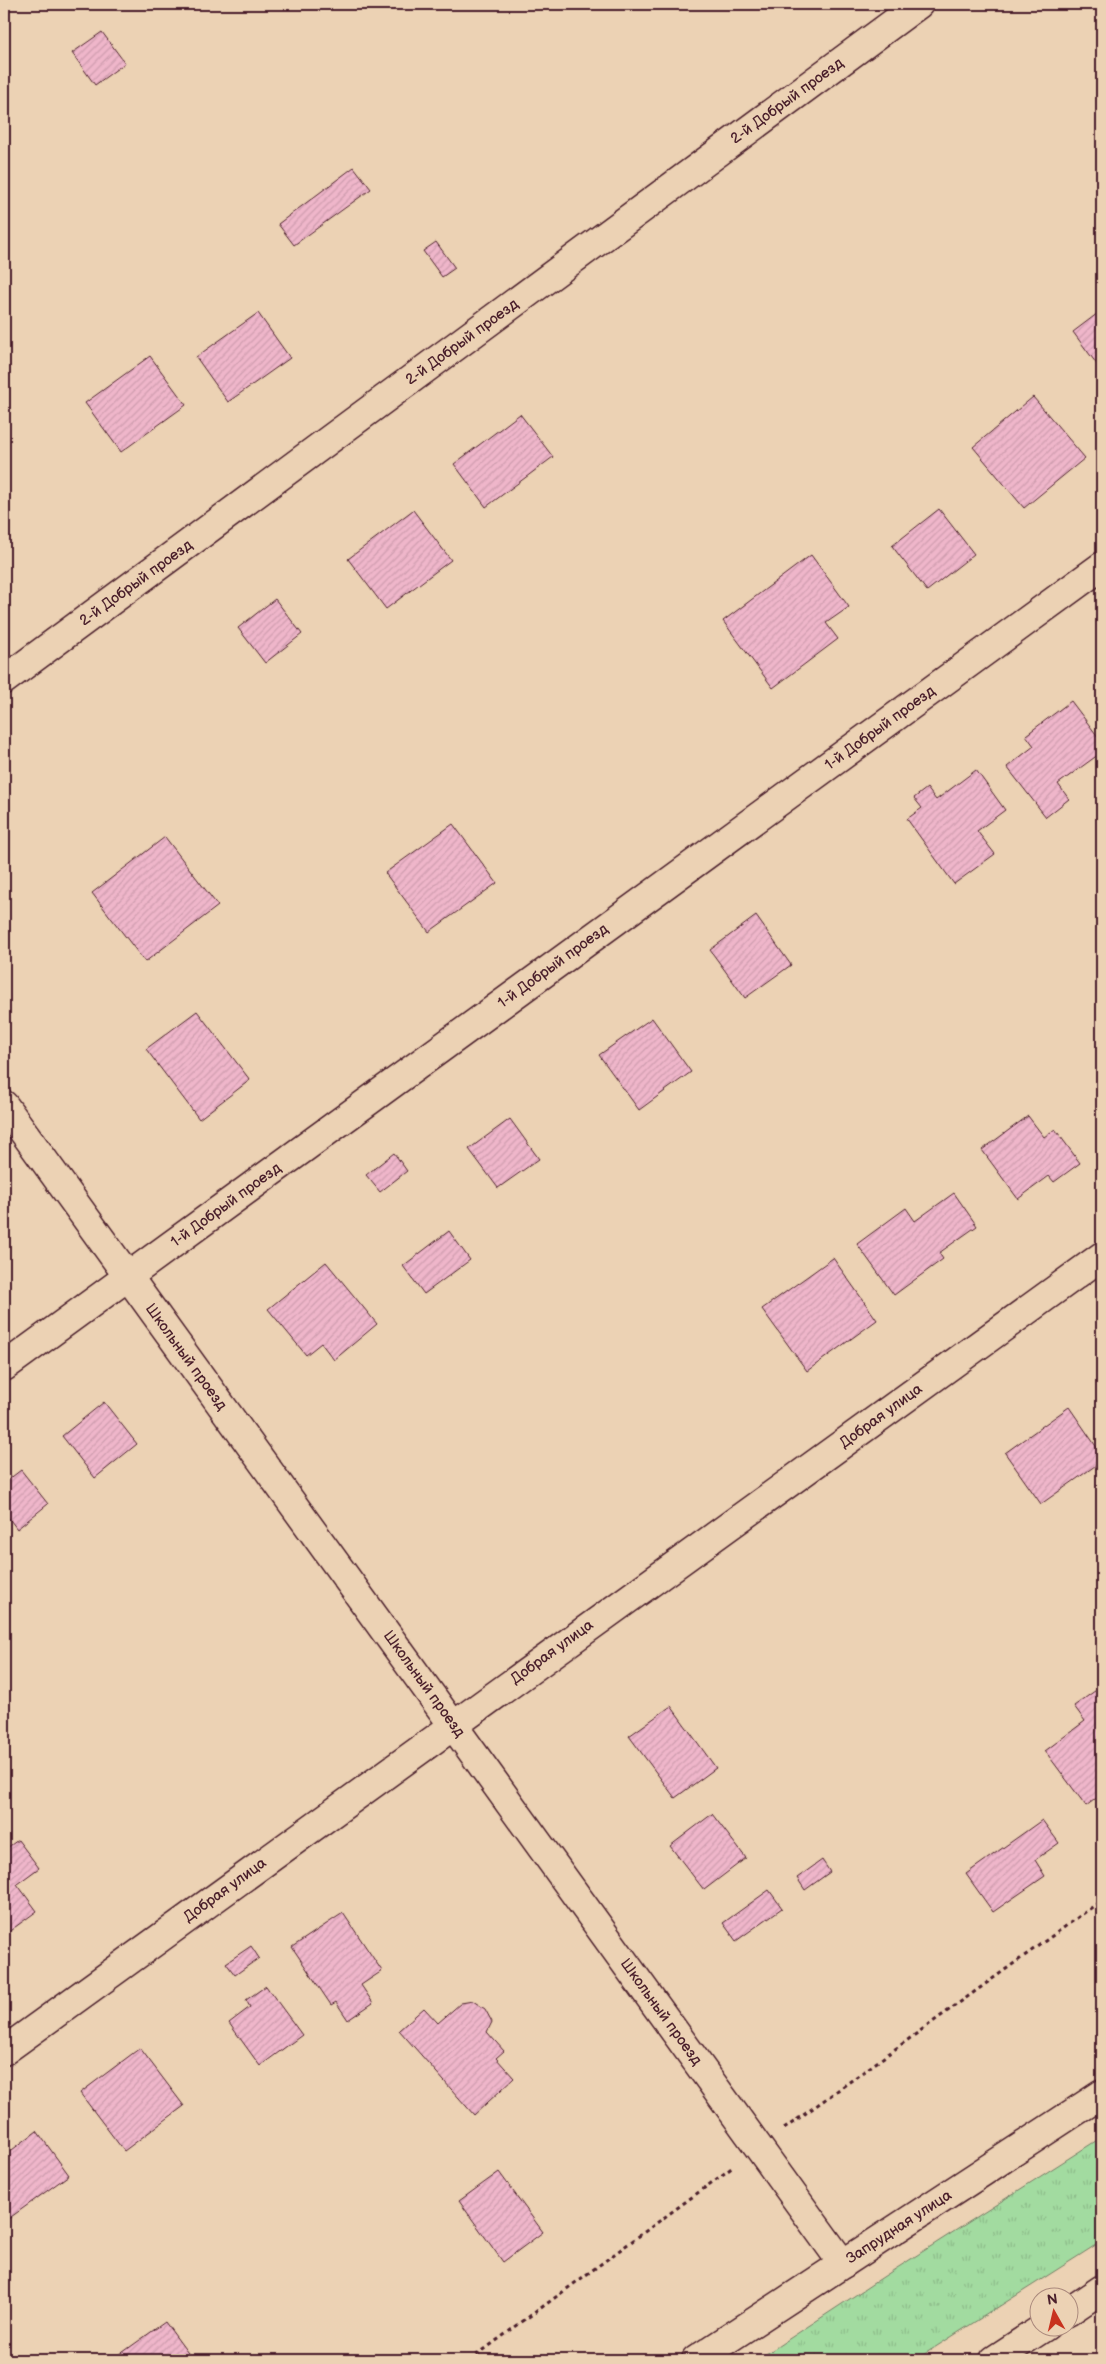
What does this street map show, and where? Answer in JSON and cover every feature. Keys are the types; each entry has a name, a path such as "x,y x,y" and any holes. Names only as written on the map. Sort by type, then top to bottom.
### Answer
{"street":[{"name":"2-й Добрый проезд","path":"4,680 919,4"},
{"name":"1-й Добрый проезд","path":"4,1367 1102,566"},
{"name":"Школьный проезд","path":"4,1105 843,2264"},
{"name":"Добрая улица","path":"4,2051 453,1724 1102,1256"},
{"name":"Запрудная улица","path":"696,2360 1102,2094"},
{"path":"1078,2306 1102,2290"},
{"path":"994,2360 1031,2336"}],"green space":[{"path":"1102,2137 1102,2241 1031,2286 1028,2286 1028,2288 915,2360 757,2360"}],"building":[{"path":"102,32 125,63 95,85 72,53"},
{"path":"354,167 371,189 294,245 278,224"},
{"path":"436,242 455,268 442,277 423,251"},
{"path":"1102,310 1102,371 1073,332"},
{"path":"258,313 290,358 228,402 196,357"},
{"path":"150,356 186,405 121,452 85,403"},
{"path":"1033,397 1085,458 1024,508 973,447"},
{"path":"520,414 553,457 486,507 454,464"},
{"path":"939,509 974,554 927,591 892,546"},
{"path":"413,510 451,560 386,609 348,559"},
{"path":"811,555 849,607 826,623 838,639 773,688 723,621"},
{"path":"275,599 302,634 265,663 238,628"},
{"path":"1071,701 1102,742 1102,752 1058,784 1069,799 1046,817 1007,767 1034,746 1026,735"},
{"path":"976,770 1005,810 977,831 995,854 954,884 907,819 922,808 914,798 927,788 936,800"},
{"path":"453,824 497,883 429,932 385,873"},
{"path":"165,837 218,906 145,962 92,893"},
{"path":"756,916 791,965 745,998 710,950"},
{"path":"197,1011 250,1080 199,1119 146,1049"},
{"path":"652,1018 691,1072 639,1110 599,1055"},
{"path":"1028,1116 1044,1137 1055,1129 1080,1163 1054,1182 1049,1176 1018,1199 982,1150"},
{"path":"510,1119 539,1159 498,1188 469,1149"},
{"path":"394,1153 407,1171 380,1192 366,1175"},
{"path":"954,1193 977,1226 939,1253 943,1259 894,1295 857,1244 906,1208 915,1221"},
{"path":"449,1231 470,1260 424,1294 403,1266"},
{"path":"833,1258 877,1320 807,1371 762,1309"},
{"path":"326,1262 377,1324 334,1360 321,1343 306,1355 268,1309"},
{"path":"104,1402 137,1444 95,1478 62,1436"},
{"path":"1069,1407 1102,1455 1102,1461 1041,1504 1005,1453"},
{"path":"21,1470 48,1504 17,1529 4,1512 4,1483"},
{"path":"1099,1688 1102,1693 1102,1794 1086,1806 1045,1751 1085,1721 1074,1706"},
{"path":"671,1706 716,1768 675,1798 629,1736"},
{"path":"712,1814 746,1858 704,1890 670,1846"},
{"path":"1042,1820 1059,1843 1035,1860 1045,1876 993,1912 966,1874"},
{"path":"18,1840 39,1868 17,1884 37,1911 7,1933 4,1929 4,1850"},
{"path":"822,1860 830,1872 805,1890 797,1878"},
{"path":"769,1890 782,1908 736,1941 723,1923"},
{"path":"343,1913 382,1971 361,1985 373,2003 348,2020 336,2002 331,2005 292,1947"},
{"path":"251,1946 259,1958 235,1975 226,1963"},
{"path":"266,1986 302,2035 260,2066 229,2023 250,2007 246,2000"},
{"path":"473,2001 485,2009 492,2022 487,2032 504,2051 496,2058 514,2078 474,2115 399,2030 424,2008 438,2023 461,2003"},
{"path":"140,2048 184,2106 124,2151 80,2093"},
{"path":"37,2131 69,2175 4,2222 4,2156"},
{"path":"499,2172 543,2232 503,2262 459,2201"},
{"path":"165,2322 193,2360 112,2360"}]}
